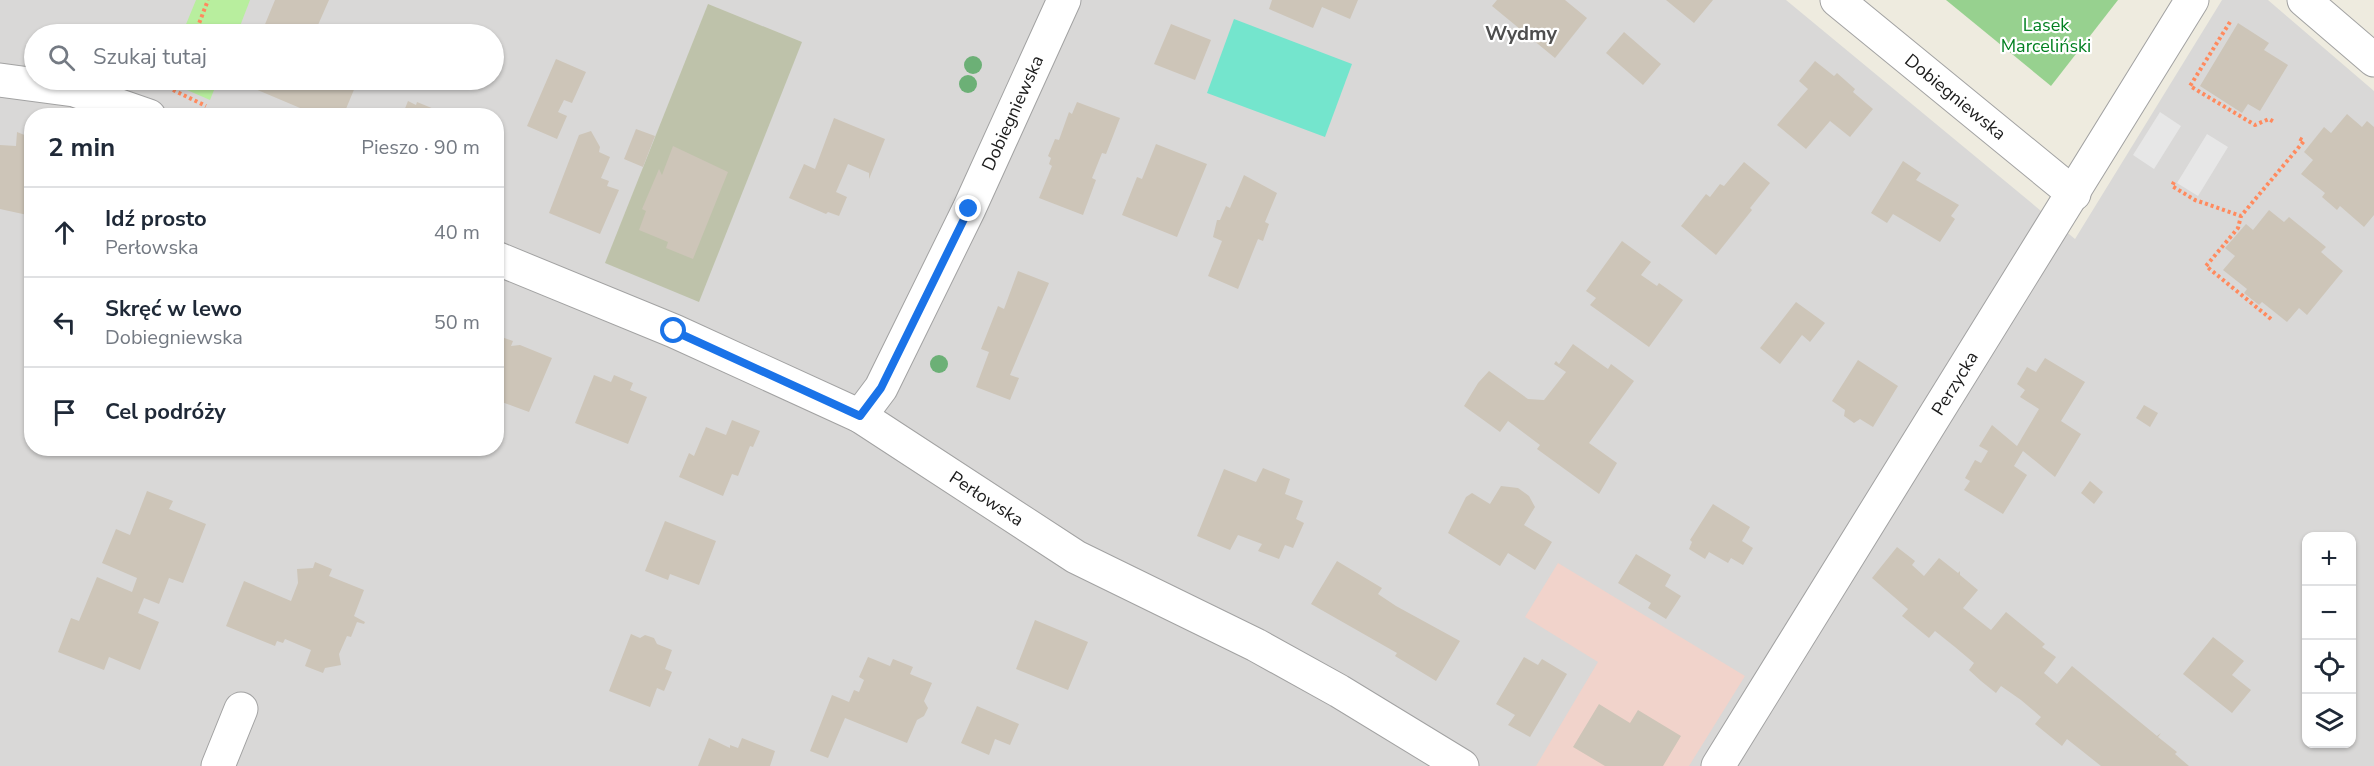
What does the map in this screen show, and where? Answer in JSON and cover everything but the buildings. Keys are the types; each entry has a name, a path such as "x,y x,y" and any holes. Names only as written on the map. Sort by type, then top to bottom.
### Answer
{"street":[{"name":"Dobiegniewska","path":"860,416 881,388 969,209 1064,0"},
{"name":"Dobiegniewska","path":"1837,0 2074,194"},
{"name":"Perzycka","path":"1718,766 2192,0"},
{"path":"2304,0 2374,60"},
{"path":"0,80 24,83"},
{"path":"74,90 126,108"},
{"name":"Perłowska","path":"504,261 674,331 860,416 1076,558 1256,645 1339,691 1462,766"},
{"path":"218,766 241,709"}],"path":[{"path":"199,24 208,0"},
{"path":"2230,22 2190,86 2255,125 2269,119 2274,122"},
{"path":"173,90 206,106"},
{"path":"2271,319 2206,266 2238,228 2241,216 2304,141 2297,137"},
{"path":"2174,182 2172,186 2195,200 2241,216"}],"shaded area":[{"path":"0,0 1786,0 2075,239 2222,0 2268,0 2374,91 2374,766 0,766"},
{"path":"708,4 802,42 699,302 605,263"},
{"path":"1234,19 1352,64 1325,137 1207,93"},
{"path":"2160,112 2181,126 2154,169 2133,155"},
{"path":"2207,134 2228,147 2198,196 2177,183"},
{"path":"1558,563 1745,676 1689,766 1536,766 1598,662 1525,617"}],"green space":[{"path":"196,0 250,0 241,24 186,24"},
{"name":"Lasek Marceliński","path":"1946,0 2118,0 2051,86"},
{"path":"187,90 214,90 210,100"}],"district":[{"name":"Wydmy","path":"1521,33"}],"route":[{"path":"674,331 860,416 881,388 969,209"}]}
